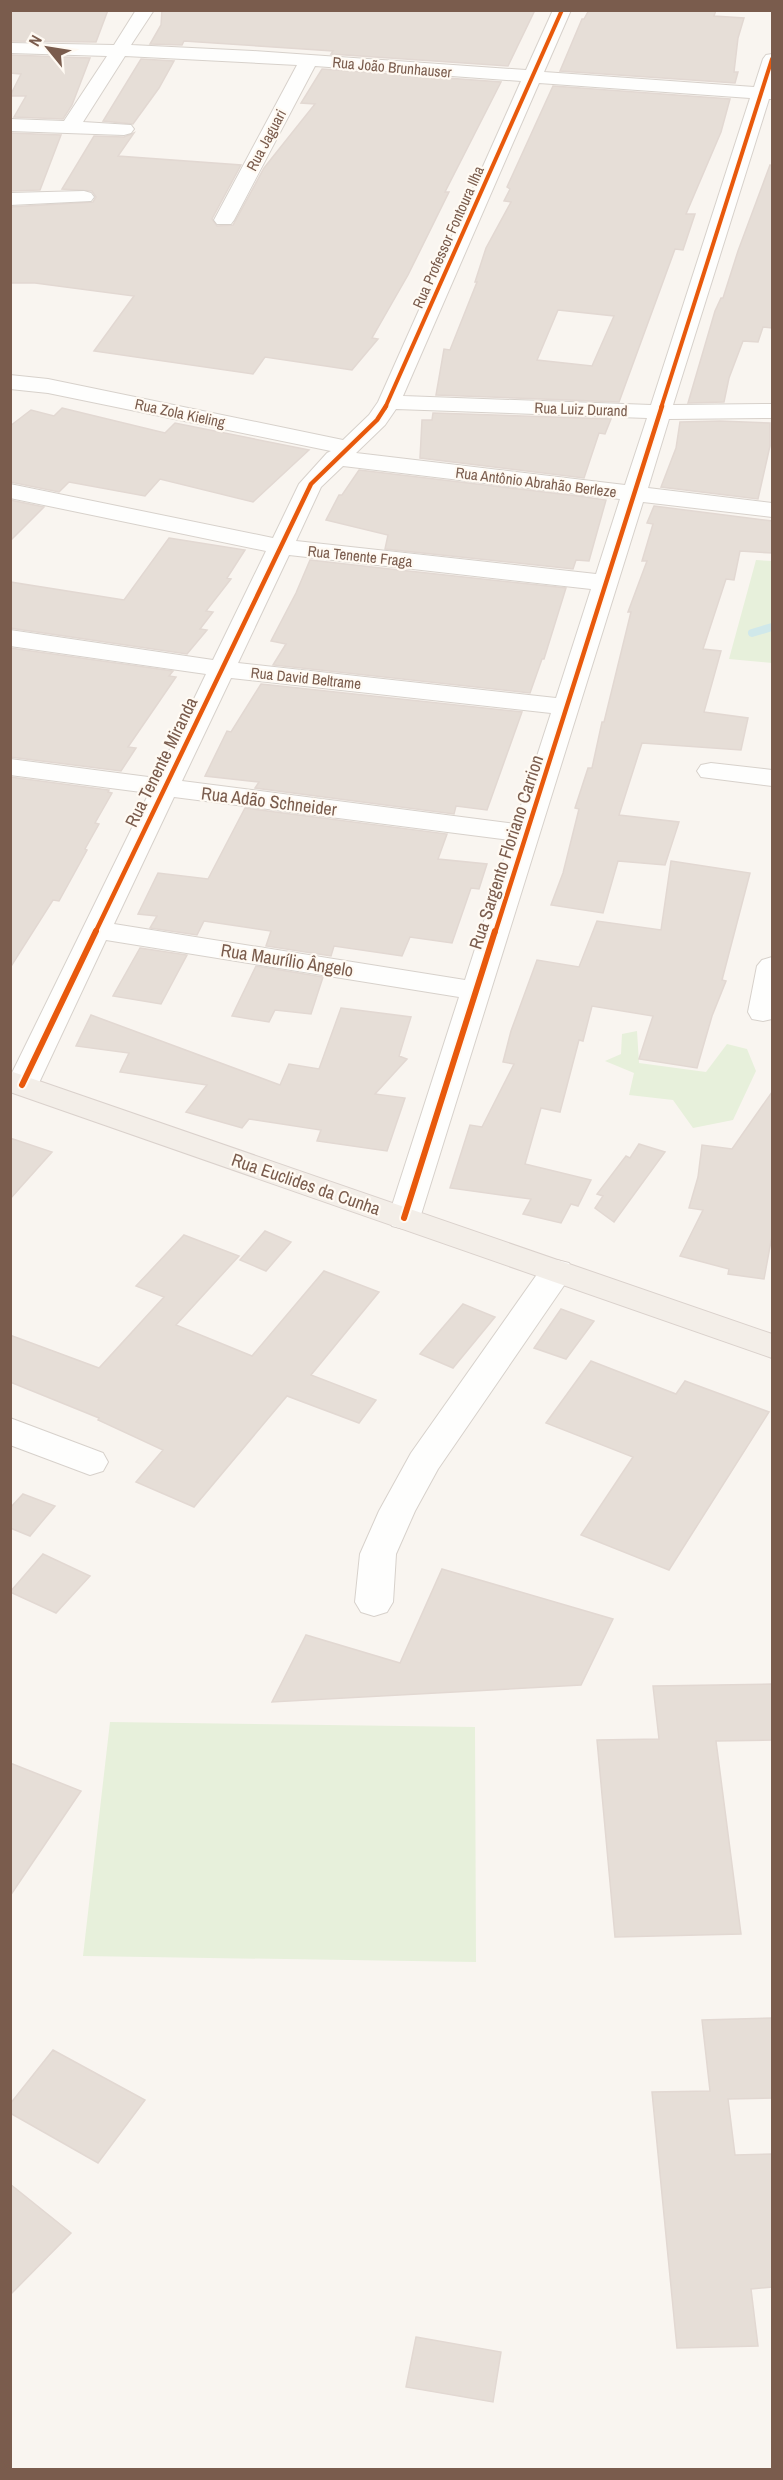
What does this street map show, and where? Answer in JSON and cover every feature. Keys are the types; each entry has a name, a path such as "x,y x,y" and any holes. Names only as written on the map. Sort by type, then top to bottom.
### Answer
{"main road":[{"name":"Rua Euclides da Cunha","path":"16,1083 772,1346"}],"street":[{"path":"70,127 145,10"},
{"name":"Rua Professor Fontoura Ilha","path":"342,453 377,420 389,402 562,10"},
{"name":"Rua João Brunhauser","path":"10,48 119,50 309,60 768,94"},
{"name":"Rua Sargento Floriano Carrion","path":"404,1218 635,494 768,94 772,59"},
{"name":"Rua Jaguari","path":"224,220 309,60"},
{"path":"10,125 124,129"},
{"path":"13,203 84,197"},
{"name":"Rua Zola Kieling","path":"10,382 48,386 342,453"},
{"name":"Rua Luiz Durand","path":"389,402 662,412 772,411"},
{"name":"Rua Antônio Abrahão Berleze","path":"342,453 635,494 772,510"},
{"name":"Rua Tenente Miranda","path":"16,1083 97,930 311,484 342,453"},
{"name":"Rua Tenente Fraga","path":"10,491 281,547 607,583"},
{"name":"Rua David Beltrame","path":"10,638 222,669 568,707"},
{"name":"Rua Adão Schneider","path":"10,767 527,834"},
{"path":"711,771 772,778"},
{"name":"Rua Maurílio Ângelo","path":"97,930 477,991"},
{"path":"763,1012 772,966"},
{"path":"374,1602 378,1554 397,1511 424,1462 557,1271"},
{"path":"10,1431 90,1462"}],"green space":[{"path":"756,560 772,561 772,663 729,659"},
{"path":"637,1031 639,1063 706,1072 727,1044 747,1049 756,1071 733,1120 693,1128 673,1100 629,1095 634,1073 605,1061 621,1054 622,1034"},
{"path":"110,1722 475,1727 476,1962 83,1956"}],"building":[{"path":"10,10 108,10 96,42 10,41"},
{"path":"162,10 535,10 508,66 184,41 182,45 150,44 161,25"},
{"path":"589,10 716,10 714,16 744,18 738,38 734,72 738,72 735,83 560,71 582,19"},
{"path":"10,55 90,58 72,105 63,119 14,117 26,96 10,96 21,74 10,73"},
{"path":"141,59 174,61 159,88 133,124 103,121"},
{"path":"322,69 501,82 445,192 449,192 408,275 372,338 378,339 352,370 265,357 253,374 94,351 134,296 35,283 10,283 10,207 93,202 96,197 92,191 62,189 94,136 124,137 134,133 118,156 241,165 212,219 217,226 233,225 264,168 315,104 301,103"},
{"path":"553,86 730,99 721,132 686,214 695,214 683,250 675,249 619,402 436,395 444,349 450,350 477,282 475,282 486,248 511,202 504,201 510,189 507,187","holes":["558,310 614,316 592,366 537,360"]},
{"path":"10,133 61,135 40,190 10,191"},
{"path":"770,165 772,166 772,328 763,327 758,342 743,341 729,378 724,402 688,403 715,311 723,298"},
{"path":"62,408 165,433 175,423 309,450 253,502 160,479 145,496 69,482 59,492 10,482 10,426 31,410 54,416"},
{"path":"433,413 611,419 605,434 599,433 584,478 420,458 422,420 432,420"},
{"path":"680,422 770,423 770,446 758,499 661,487 676,448"},
{"path":"359,470 606,500 589,561 576,560 573,569 385,549 388,535 326,520 339,495 342,495"},
{"path":"10,500 44,507 10,541"},
{"path":"654,506 772,521 772,553 740,551 734,580 726,579 703,649 721,651 704,712 748,718 741,750 642,743 619,815 679,822 665,865 618,861 603,913 551,905 563,873 579,809 575,808 588,768 592,768 631,612 628,612 647,561 642,561 653,524 647,523"},
{"path":"169,538 245,550 227,578 231,579 206,611 213,612 200,629 207,630 187,654 10,628 10,582 124,600"},
{"path":"310,560 566,588 544,659 542,659 530,693 273,665 286,644 271,641"},
{"path":"10,648 173,671 169,676 176,677 128,747 136,748 121,771 10,757"},
{"path":"261,684 522,712 487,810 456,806 454,814 255,788 259,782 205,776 227,731 231,732"},
{"path":"10,777 109,790 108,792 112,793 95,823 99,824 85,849 87,850 59,901 53,900 10,968"},
{"path":"245,808 447,834 438,859 487,864 479,889 471,888 452,943 410,937 402,956 334,946 331,956 266,946 271,931 204,921 197,935 150,928 157,916 138,914 158,873 208,879"},
{"path":"671,861 750,873 722,980 726,981 712,1016 697,1068 639,1059 653,1016 592,1006 583,1041 579,1040 560,1112 541,1108 525,1164 591,1180 578,1206 571,1204 561,1223 523,1214 531,1199 450,1188 470,1125 482,1127 514,1064 503,1062 511,1031 537,960 579,967 597,921 661,930"},
{"path":"140,948 187,955 161,1004 113,996"},
{"path":"256,966 323,977 311,1014 275,1010 269,1022 232,1016"},
{"path":"341,1008 411,1017 399,1056 407,1059 375,1094 405,1098 387,1151 317,1141 321,1130 249,1119 242,1128 186,1112 207,1085 120,1072 129,1053 76,1046 91,1015 280,1085 289,1064 319,1069"},
{"path":"772,1092 772,1236 764,1279 728,1274 729,1269 680,1256 703,1210 689,1208 698,1177 702,1145 732,1149"},
{"path":"10,1138 52,1152 10,1199"},
{"path":"639,1144 665,1152 614,1222 595,1208 603,1196 597,1194 626,1156 630,1158"},
{"path":"265,1231 291,1242 266,1271 240,1260"},
{"path":"184,1235 239,1256 176,1325 252,1356 324,1271 379,1292 311,1375 376,1400 359,1423 287,1396 194,1507 136,1482 163,1450 98,1420 99,1418 10,1382 10,1335 99,1368 164,1297 136,1286"},
{"path":"463,1304 495,1317 453,1368 420,1354"},
{"path":"561,1309 594,1321 566,1359 534,1348"},
{"path":"591,1361 676,1394 685,1381 769,1412 669,1570 581,1535 633,1457 546,1423"},
{"path":"23,1494 55,1506 30,1536 10,1528 10,1508"},
{"path":"43,1554 90,1576 56,1613 10,1592"},
{"path":"442,1569 613,1619 581,1685 272,1702 306,1635 400,1663"},
{"path":"772,1684 772,1740 716,1741 741,1934 615,1937 597,1740 659,1739 653,1686"},
{"path":"10,1763 81,1791 10,1896"},
{"path":"772,2018 772,2098 728,2099 735,2155 772,2154 772,2287 751,2289 758,2346 677,2348 652,2092 710,2091 702,2020"},
{"path":"53,2050 145,2100 98,2163 10,2113 10,2104"},
{"path":"10,2184 71,2233 10,2295"},
{"path":"416,2337 501,2352 493,2402 406,2387"}],"waterway":[{"path":"752,633 772,627"}],"cycle path":[{"path":"22,1085 311,484 377,420 389,402 562,10"},
{"path":"404,1218 772,59"}]}
